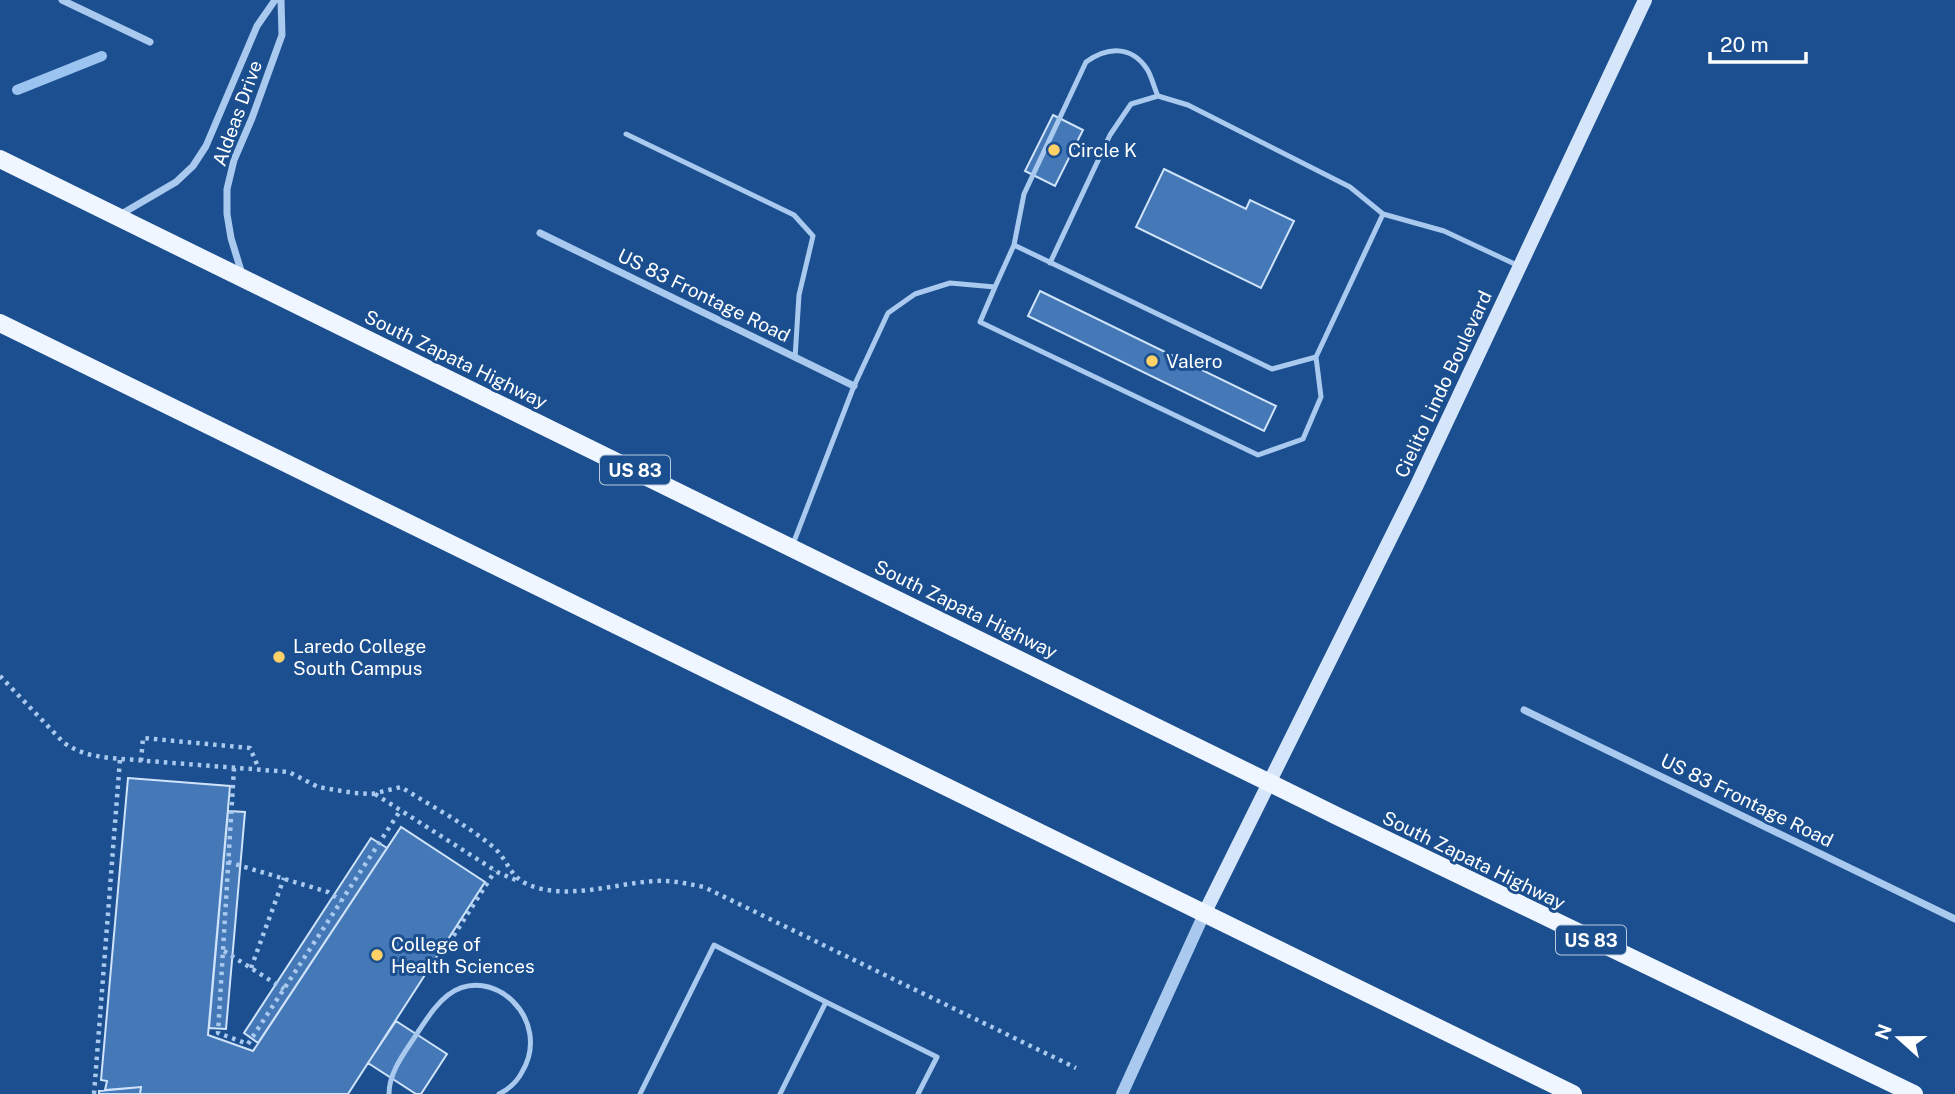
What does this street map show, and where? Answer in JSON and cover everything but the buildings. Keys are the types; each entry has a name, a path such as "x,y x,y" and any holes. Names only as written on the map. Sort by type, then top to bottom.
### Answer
{"main road":[{"name":"Cielito Lindo Boulevard","path":"1205,912 1416,487 1644,0"},
{"name":"South Zapata Highway","path":"0,159 1562,926 1914,1094"},
{"path":"0,323 1573,1094"}],"street":[{"path":"62,0 150,42"},
{"name":"Aldeas Drive","path":"118,216 176,182 193,166 206,146 257,26 275,0"},
{"name":"Aldeas Drive","path":"243,278 230,238 227,189 234,160 282,35 281,0"},
{"name":"US 83 Frontage Road","path":"540,233 854,386"},
{"name":"US 83 Frontage Road","path":"1524,710 1955,919"},
{"path":"1122,1094 1205,912"}],"lane":[{"path":"1158,96 1146,69 1133,56 1117,50 1100,52 1086,62 1024,194 1014,245 980,322 1258,455 1303,439 1321,397 1316,357 1383,214"},
{"path":"1050,263 1110,135 1130,104 1158,96 1188,106 1350,187 1383,214 1444,231 1519,265"},
{"path":"626,134 794,215 813,236 799,295 795,358"},
{"path":"1014,245 1272,369 1316,357"},
{"path":"792,547 854,386 888,313 915,294 950,284 995,287"},
{"path":"640,1094 714,945 937,1057 918,1094"},
{"path":"389,1094 389,1086 398,1062 438,1004 461,988 475,985 501,993 514,1001 531,1028 532,1046 528,1063 518,1080 499,1094"},
{"path":"780,1094 827,1002"}],"path":[{"path":"0,676 64,743 89,755 289,772 310,784 334,791 374,794 401,787 494,847 521,881"},
{"path":"141,761 143,738 250,748 259,770"},
{"path":"94,1094 120,759"},
{"path":"233,768 218,1033 248,1044 400,811"},
{"path":"374,794 495,871 538,888 582,891 657,881 704,887 1076,1068"},
{"path":"228,862 328,892 341,901"},
{"path":"449,943 495,871"},
{"path":"251,968 284,878"},
{"path":"223,950 284,989"}],"waterway":[{"path":"17,90 102,56"}],"place":[{"name":"Circle K","path":"1054,150"},
{"name":"Valero","path":"1152,361"},
{"name":"Laredo College South Campus","path":"279,657"},
{"name":"College of Health Sciences","path":"377,955"}]}
